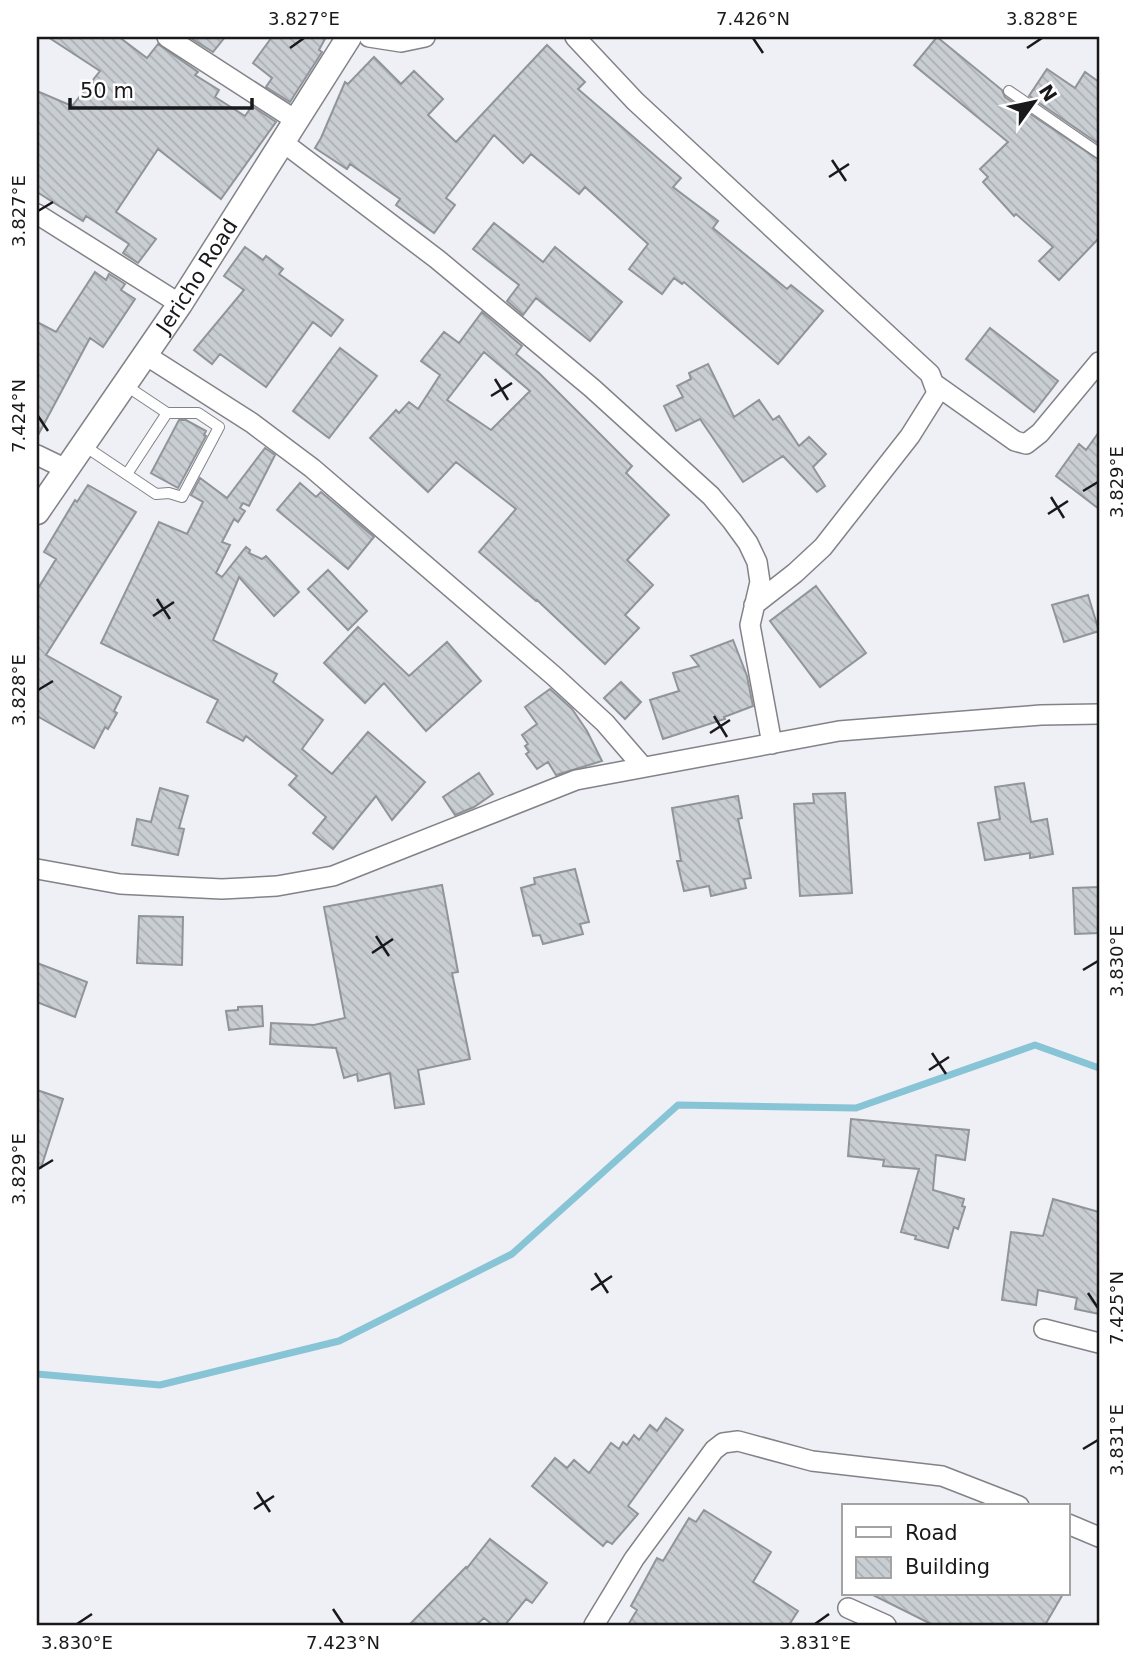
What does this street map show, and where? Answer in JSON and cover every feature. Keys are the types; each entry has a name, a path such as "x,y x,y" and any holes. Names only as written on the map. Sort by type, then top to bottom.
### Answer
{"street":[{"path":"167,37 297,121"},
{"name":"Jericho Road","path":"37,512 180,304 349,37"},
{"path":"369,37 401,42 425,37"},
{"path":"575,37 635,101 930,374 936,384 1015,441 1026,444 1040,433 1099,362"},
{"path":"284,143 437,259 592,388 711,496 748,543 757,562 760,583 750,625 772,744"},
{"path":"37,214 180,304"},
{"path":"144,354 252,423 312,468 554,676 605,723 643,767"},
{"path":"754,605 823,547 910,436 937,393 936,384"},
{"path":"37,455 66,468"},
{"path":"37,869 120,884 222,889 277,886 332,876 576,780 839,731 1041,715 1099,714"},
{"path":"1044,1329 1099,1343"},
{"path":"594,1625 634,1559 713,1450 723,1443 738,1441 812,1461 942,1476 1014,1504"},
{"path":"1070,1525 1099,1537"},
{"path":"848,1608 886,1625"}],"lane":[{"path":"1009,91 1099,153"},
{"path":"83,444 156,494 169,493 182,497 219,427 198,414 167,413 124,385"},
{"path":"127,474 167,413"}],"building":[{"path":"48,37 119,37 147,58 158,44 198,72 195,75 219,90 215,97 245,116 252,106 276,122 221,199 158,149 116,212 156,239 138,263 123,253 129,244 86,216 83,221 37,192 37,91 72,106 100,71"},
{"path":"189,37 225,37 213,52"},
{"path":"272,37 326,37 319,50 322,52 290,102 266,87 272,78 253,63"},
{"path":"937,37 1002,90 1005,97 1099,160 1099,238 1059,280 1039,261 1053,247 1016,214 1014,216 983,182 988,177 980,169 1008,142 914,65"},
{"path":"547,45 585,82 578,89 681,178 673,187 718,221 713,228 787,289 791,285 823,311 778,364 684,282 682,284 674,278 662,294 629,269 648,244 585,187 579,194 531,154 523,163 494,135 446,198 455,205 434,233 396,205 400,199 350,164 347,169 315,148 345,82 348,84 374,57 401,84 414,71 443,99 428,115 456,142"},
{"path":"1047,69 1075,88 1085,72 1099,82 1099,144 1029,96"},
{"path":"494,223 543,262 555,247 622,302 590,341 536,298 523,315 507,301 519,285 473,249"},
{"path":"245,247 263,260 266,256 283,269 279,274 343,320 331,336 313,322 266,387 220,354 212,364 194,350 244,290 224,276"},
{"path":"95,272 106,280 109,274 125,284 121,290 135,299 103,347 90,338 37,437 37,322 56,332"},
{"path":"482,312 522,346 516,354 539,373 632,466 626,473 669,515 627,560 653,585 625,615 639,628 605,664 537,600 479,552 516,509 456,462 428,492 370,438 396,410 399,413 409,402 418,409 440,375 421,361 444,332 459,343","holes":["484,352 530,391 491,430 447,400"]},
{"path":"990,328 1058,381 1034,412 966,359"},
{"path":"340,348 377,376 329,438 293,411"},
{"path":"708,364 734,417 759,400 773,420 779,416 799,446 809,437 826,454 813,467 825,486 817,492 783,456 743,482 700,419 676,431 664,406 683,397 677,386 691,379 689,373"},
{"path":"179,420 186,420 206,431 206,436 178,488 151,473"},
{"path":"1099,432 1099,509 1056,476 1079,444 1086,450"},
{"path":"265,448 275,455 249,506 243,503 240,508 245,511 238,522 234,519 222,542 230,545 216,573 222,577 246,547 250,550 249,553 262,559 266,556 299,592 274,616 239,577 213,640 277,674 273,682 323,720 302,749 332,774 368,732 425,782 392,820 376,796 333,849 313,833 326,817 289,785 297,776 246,736 243,741 207,722 218,700 101,643 159,522 187,534 203,502 191,495 200,478 227,498"},
{"path":"300,483 316,497 321,492 374,537 348,569 277,510"},
{"path":"88,485 136,512 46,655 121,697 114,711 117,713 108,729 105,727 94,748 37,716 37,590 56,559 44,552 75,500 77,502"},
{"path":"328,570 367,611 348,630 308,589"},
{"path":"816,586 866,653 820,687 770,621"},
{"path":"1088,595 1099,631 1064,642 1052,605"},
{"path":"358,627 409,676 447,642 481,681 426,731 384,683 365,703 324,663"},
{"path":"733,640 747,676 753,706 724,717 725,719 663,739 650,700 679,691 673,673 699,666 691,656"},
{"path":"621,682 641,702 625,719 604,698"},
{"path":"550,689 572,709 602,761 556,775 548,762 537,769 526,754 529,752 525,746 528,744 522,735 537,724 525,707"},
{"path":"479,773 493,794 474,807 455,815 443,797"},
{"path":"1024,783 1031,822 1047,819 1053,854 1030,858 1030,853 985,860 978,823 1000,819 995,787"},
{"path":"160,788 188,796 179,828 184,829 178,855 132,845 137,819 151,822"},
{"path":"845,793 852,893 800,896 794,804 814,803 813,794"},
{"path":"738,796 742,818 738,819 751,878 744,879 746,888 711,896 709,886 684,891 677,861 681,861 672,808"},
{"path":"575,869 589,922 580,924 583,934 543,944 540,935 533,936 521,888 535,884 534,878"},
{"path":"442,885 458,972 452,973 470,1059 418,1070 424,1104 395,1108 390,1073 358,1081 357,1074 344,1078 336,1048 270,1044 271,1023 314,1025 345,1018 324,907"},
{"path":"1099,887 1099,933 1075,934 1073,888"},
{"path":"139,916 183,917 182,965 137,963"},
{"path":"37,963 87,982 75,1017 37,1002"},
{"path":"262,1006 263,1026 229,1030 226,1011 238,1010 238,1007"},
{"path":"37,1090 63,1099 41,1168 37,1167"},
{"path":"851,1119 969,1130 965,1160 936,1155 933,1190 964,1199 962,1206 965,1207 958,1229 954,1227 948,1248 915,1239 916,1236 901,1232 919,1169 883,1166 884,1160 848,1156"},
{"path":"1053,1199 1099,1212 1099,1314 1075,1309 1077,1298 1038,1290 1036,1305 1002,1300 1011,1232 1043,1236"},
{"path":"666,1418 683,1430 628,1506 638,1514 612,1544 607,1541 603,1546 532,1486 555,1458 567,1468 574,1460 589,1473 611,1443 619,1449 623,1442 627,1445 634,1435 639,1440 650,1425 657,1431"},
{"path":"704,1510 771,1552 753,1582 798,1611 789,1625 628,1625 637,1610 631,1606 657,1558 663,1561 689,1518 696,1522"},
{"path":"490,1539 547,1583 532,1603 526,1599 505,1625 493,1625 484,1618 476,1625 409,1625 467,1568"},
{"path":"875,1596 1062,1596 1045,1625 933,1625"}],"waterway":[{"path":"37,1374 160,1385 339,1341 512,1254 678,1105 856,1108 1035,1045 1099,1068"}]}
